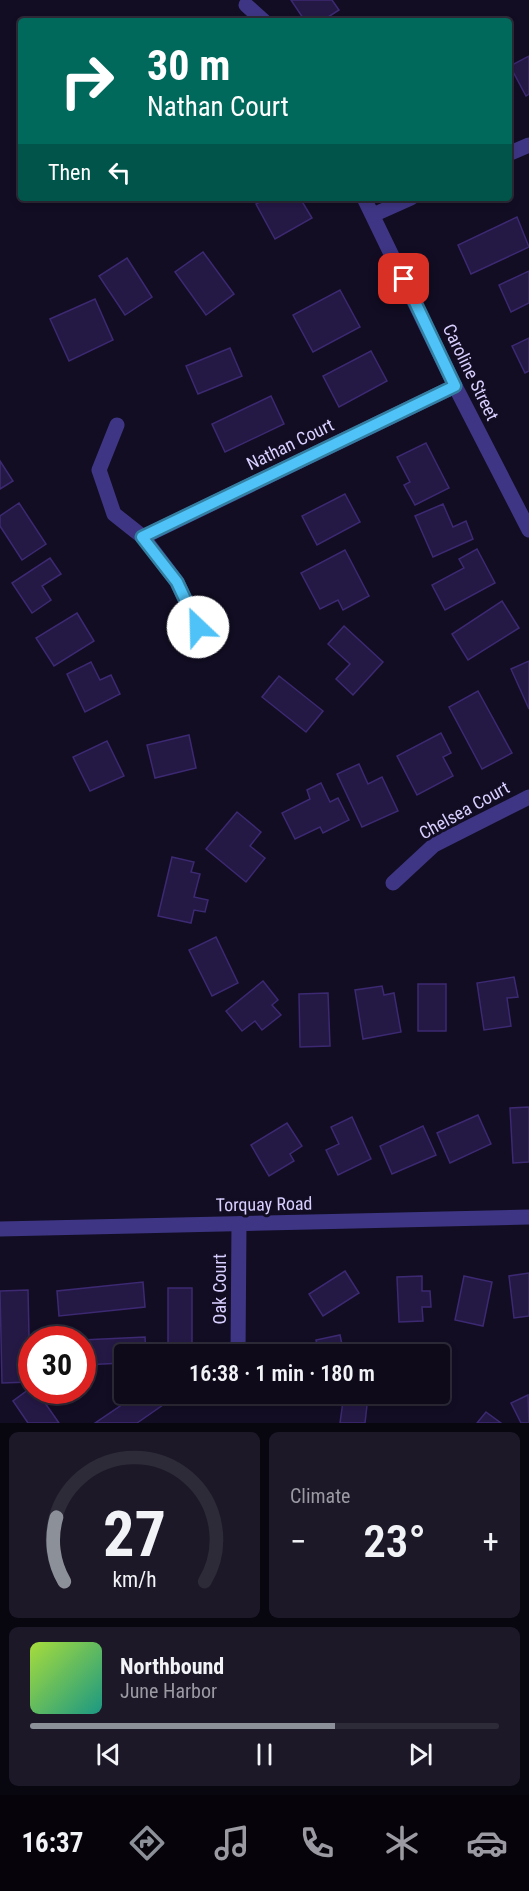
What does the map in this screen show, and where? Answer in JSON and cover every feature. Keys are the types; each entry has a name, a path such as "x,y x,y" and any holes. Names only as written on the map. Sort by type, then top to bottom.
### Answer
{"street":[{"path":"246,5 261,18"},
{"path":"512,152 529,145"},
{"name":"Caroline Street","path":"366,201 455,386 529,530"},
{"path":"373,215 404,201"},
{"name":"Nathan Court","path":"142,537 455,386"},
{"path":"117,425 99,470 114,514 142,537 177,582 198,627"},
{"name":"Chelsea Court","path":"393,883 434,845 529,797"},
{"name":"Torquay Road","path":"0,1229 529,1217"},
{"name":"Oak Court","path":"238,1344 239,1224"}],"building":[{"path":"291,0 332,0 339,10 327,18 303,18"},
{"path":"529,56 529,94 526,96 512,70 512,65"},
{"path":"262,201 302,201 312,218 275,239 256,204"},
{"path":"517,217 529,247 471,274 458,245"},
{"path":"203,252 234,294 206,315 175,272"},
{"path":"127,258 152,297 125,315 99,276"},
{"path":"529,271 529,303 511,312 499,285"},
{"path":"340,290 360,327 313,352 293,315"},
{"path":"95,299 113,340 69,361 50,319"},
{"path":"529,338 529,371 525,373 512,346"},
{"path":"230,348 242,376 198,394 186,366"},
{"path":"371,351 387,381 339,407 323,376"},
{"path":"271,396 284,424 225,452 212,424"},
{"path":"426,443 449,488 415,505 404,485 410,482 397,457"},
{"path":"0,461 13,481 0,489"},
{"path":"345,494 360,522 317,545 302,516"},
{"path":"19,503 46,544 22,560 0,526 0,516"},
{"path":"443,504 453,527 466,521 473,539 433,557 415,516"},
{"path":"477,549 495,583 445,610 432,585 464,568 459,559"},
{"path":"345,550 369,596 343,610 338,600 320,609 301,573"},
{"path":"50,558 61,574 42,586 51,600 32,613 12,583"},
{"path":"502,601 519,628 468,660 452,634"},
{"path":"77,613 94,641 54,666 36,638"},
{"path":"344,626 383,662 353,695 336,679 350,664 328,644"},
{"path":"529,661 529,709 511,669"},
{"path":"91,662 100,680 111,675 120,694 85,712 67,674"},
{"path":"279,676 323,711 306,732 262,697"},
{"path":"478,691 512,753 482,769 449,707"},
{"path":"441,733 451,753 443,757 453,776 417,795 397,756"},
{"path":"189,735 196,768 155,778 147,745"},
{"path":"107,741 124,776 90,791 73,757"},
{"path":"359,764 368,784 382,777 398,811 362,827 337,774"},
{"path":"321,783 330,802 338,798 349,820 323,833 320,827 295,839 282,813 310,799 307,790"},
{"path":"237,812 261,832 250,846 265,858 246,882 206,849"},
{"path":"172,857 194,862 191,872 200,874 194,897 208,900 205,912 194,910 191,923 158,916"},
{"path":"216,937 238,983 212,996 189,950"},
{"path":"514,977 518,997 507,998 511,1026 484,1030 477,983"},
{"path":"263,981 278,1000 272,1005 281,1015 262,1030 255,1021 242,1031 226,1011"},
{"path":"418,984 446,984 446,1031 418,1031"},
{"path":"382,986 384,995 394,993 401,1032 363,1039 355,990"},
{"path":"328,993 330,1046 300,1047 299,994"},
{"path":"529,1107 529,1162 513,1163 510,1108"},
{"path":"478,1115 491,1144 450,1163 437,1133"},
{"path":"352,1117 371,1159 338,1175 326,1150 339,1144 331,1127"},
{"path":"287,1123 302,1146 290,1154 294,1161 269,1176 251,1145"},
{"path":"423,1126 436,1155 392,1174 380,1146"},
{"path":"345,1271 359,1293 323,1316 309,1294"},
{"path":"529,1273 529,1316 514,1318 509,1276"},
{"path":"422,1276 422,1291 430,1291 431,1307 422,1307 423,1321 399,1322 397,1277"},
{"path":"464,1276 492,1282 483,1326 455,1320"},
{"path":"143,1282 145,1307 59,1316 57,1291"},
{"path":"168,1288 192,1288 192,1344 168,1344"},
{"path":"28,1290 29,1326 18,1326 18,1382 2,1383 0,1291"},
{"path":"340,1335 342,1344 317,1344 316,1340"},
{"path":"145,1337 145,1344 114,1344 114,1363 96,1364 96,1339"},
{"path":"528,1395 529,1423 521,1423 511,1403"},
{"path":"18,1397 18,1404 46,1404 59,1423 28,1423 13,1401"},
{"path":"123,1404 164,1404 137,1423 95,1423"},
{"path":"343,1404 367,1405 365,1423 340,1423"},
{"path":"486,1412 501,1423 477,1423"}],"route":[{"path":"198,627 177,582 142,537 455,386 404,279"}]}
